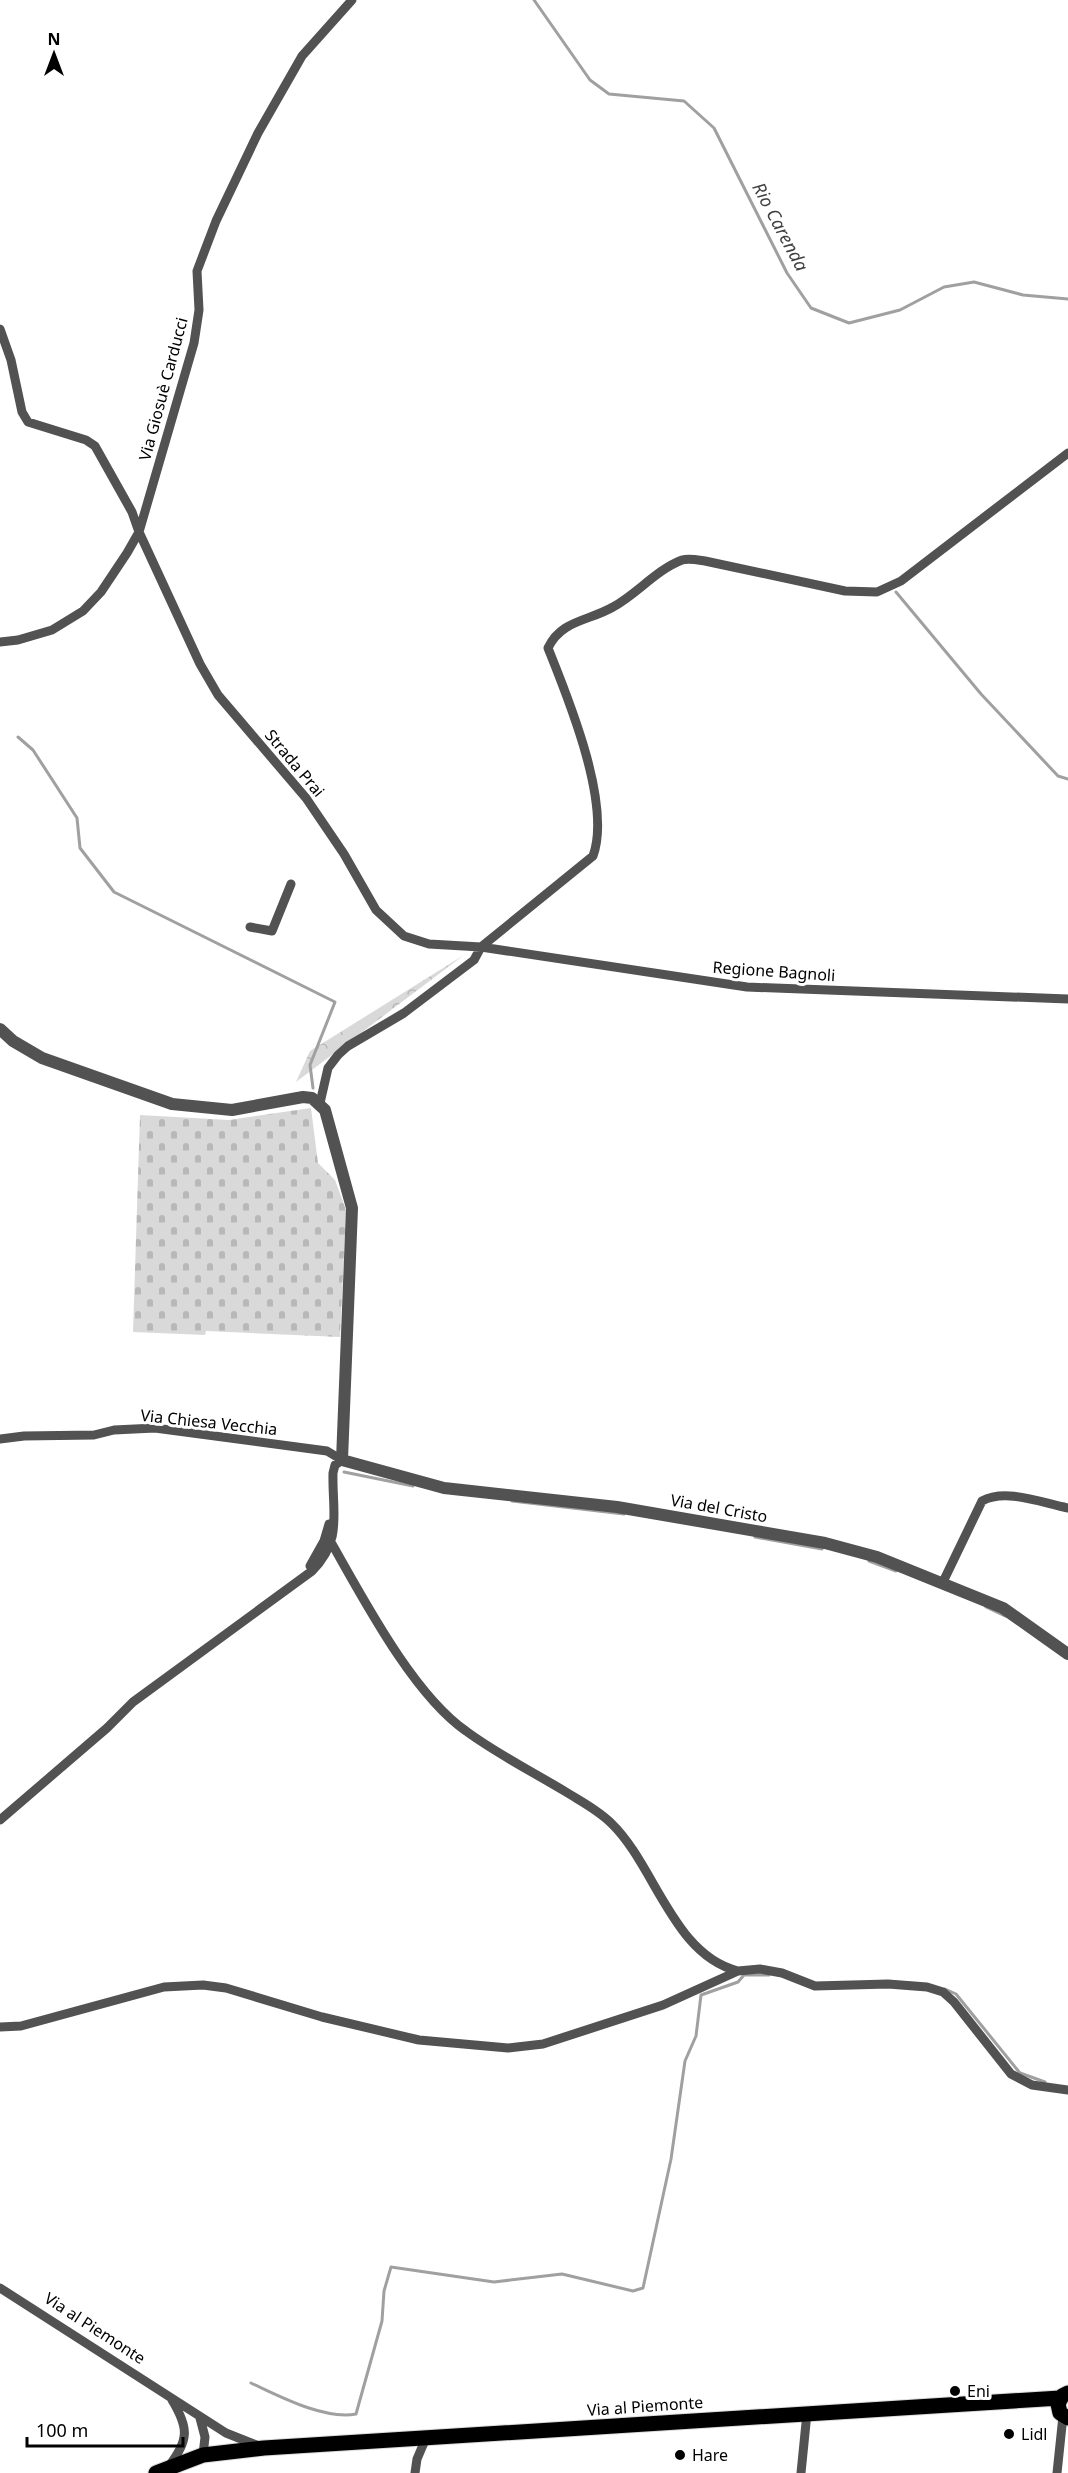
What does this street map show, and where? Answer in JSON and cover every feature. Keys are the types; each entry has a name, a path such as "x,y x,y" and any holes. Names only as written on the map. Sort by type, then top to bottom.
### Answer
{"main road":[{"name":"Via al Piemonte","path":"163,2470 203,2455 264,2448 1028,2399 1064,2410"}],"street":[{"name":"Via Giosuè Carducci","path":"0,642 18,640 52,630 83,611 101,592 139,532 194,343 199,310 197,271 216,221 258,133 302,56 352,0"},
{"name":"Strada Prai","path":"0,329 11,360 24,418 35,426 87,440 95,446 132,512 200,664 218,695 306,798 344,854 376,910 404,936 429,944 481,947"},
{"path":"320,1103 328,1068 338,1055 348,1046 404,1013 474,960 481,947 593,856 599,839 597,810 580,729 548,648 554,636 568,624 611,609 669,567 685,559 705,561 845,591 877,592 902,581 1068,453"},
{"path":"250,927 272,931 291,884"},
{"name":"Regione Bagnoli","path":"481,947 747,987 1068,999"},
{"path":"0,1029 13,1041 42,1058 172,1104 232,1110 303,1097 312,1098 320,1103 328,1118 352,1208 342,1460 335,1465 333,1473 332,1544 324,1559 302,1578 133,1702 107,1728 0,1820"},
{"name":"Via Chiesa Vecchia","path":"0,1439 24,1436 94,1435 114,1430 154,1428 327,1451 342,1460"},
{"name":"Via del Cristo","path":"342,1460 444,1488 617,1507 825,1544 877,1557 1003,1608 1068,1654"},
{"path":"942,1584 982,1501 993,1495 1068,1508"},
{"path":"302,1578 324,1541 332,1505"},
{"path":"332,1544 427,1695 465,1730 602,1814 631,1847 687,1935 721,1966 738,1971"},
{"path":"0,2027 21,2026 65,2016 164,1987 203,1986 226,1988 322,2017 419,2040 508,2048 543,2044 663,2005 738,1971 760,1968 783,1973 815,1986 888,1984 927,1987 943,1992 954,2002 1011,2074 1032,2085 1068,2091"},
{"name":"Via al Piemonte","path":"0,2288 226,2433 264,2448"},
{"name":"Via al Piemonte","path":"163,2470 182,2448 185,2435 183,2417 171,2398"},
{"path":"1057,2473 1064,2410"},
{"path":"801,2473 807,2413"},
{"path":"199,2416 204,2425 203,2455"},
{"path":"415,2473 417,2459 426,2438"}],"green space":[{"path":"464,955 296,1082 310,1051"},
{"path":"311,1108 318,1163 335,1180 346,1210 340,1337 206,1331 205,1335 133,1332 140,1115 229,1120"}],"waterway":[{"name":"Rio Carenda","path":"534,0 590,80 609,94 684,101 714,128 787,273 811,308 849,323 900,310 944,287 974,282 1023,295 1068,299"},
{"path":"896,592 981,694 1058,776 1068,779"},
{"path":"18,737 33,750 77,818 80,848 114,892 335,1002 310,1065 313,1088"},
{"path":"344,1472 413,1486"},
{"path":"512,1501 624,1514"},
{"path":"755,1537 822,1549"},
{"path":"869,1561 896,1571"},
{"path":"986,1607 1005,1616"},
{"path":"251,2383 302,2406 330,2414 356,2414 382,2321 384,2291 391,2267 494,2282 562,2274 633,2291 643,2288 671,2159 685,2061 696,2036 701,1995 738,1982 744,1975 769,1975"},
{"path":"945,1989 956,1994 1020,2073 1045,2082"}],"place":[{"name":"Eni","path":"955,2391"},
{"name":"Lidl","path":"1009,2434"},
{"name":"Hare","path":"680,2455"}]}
